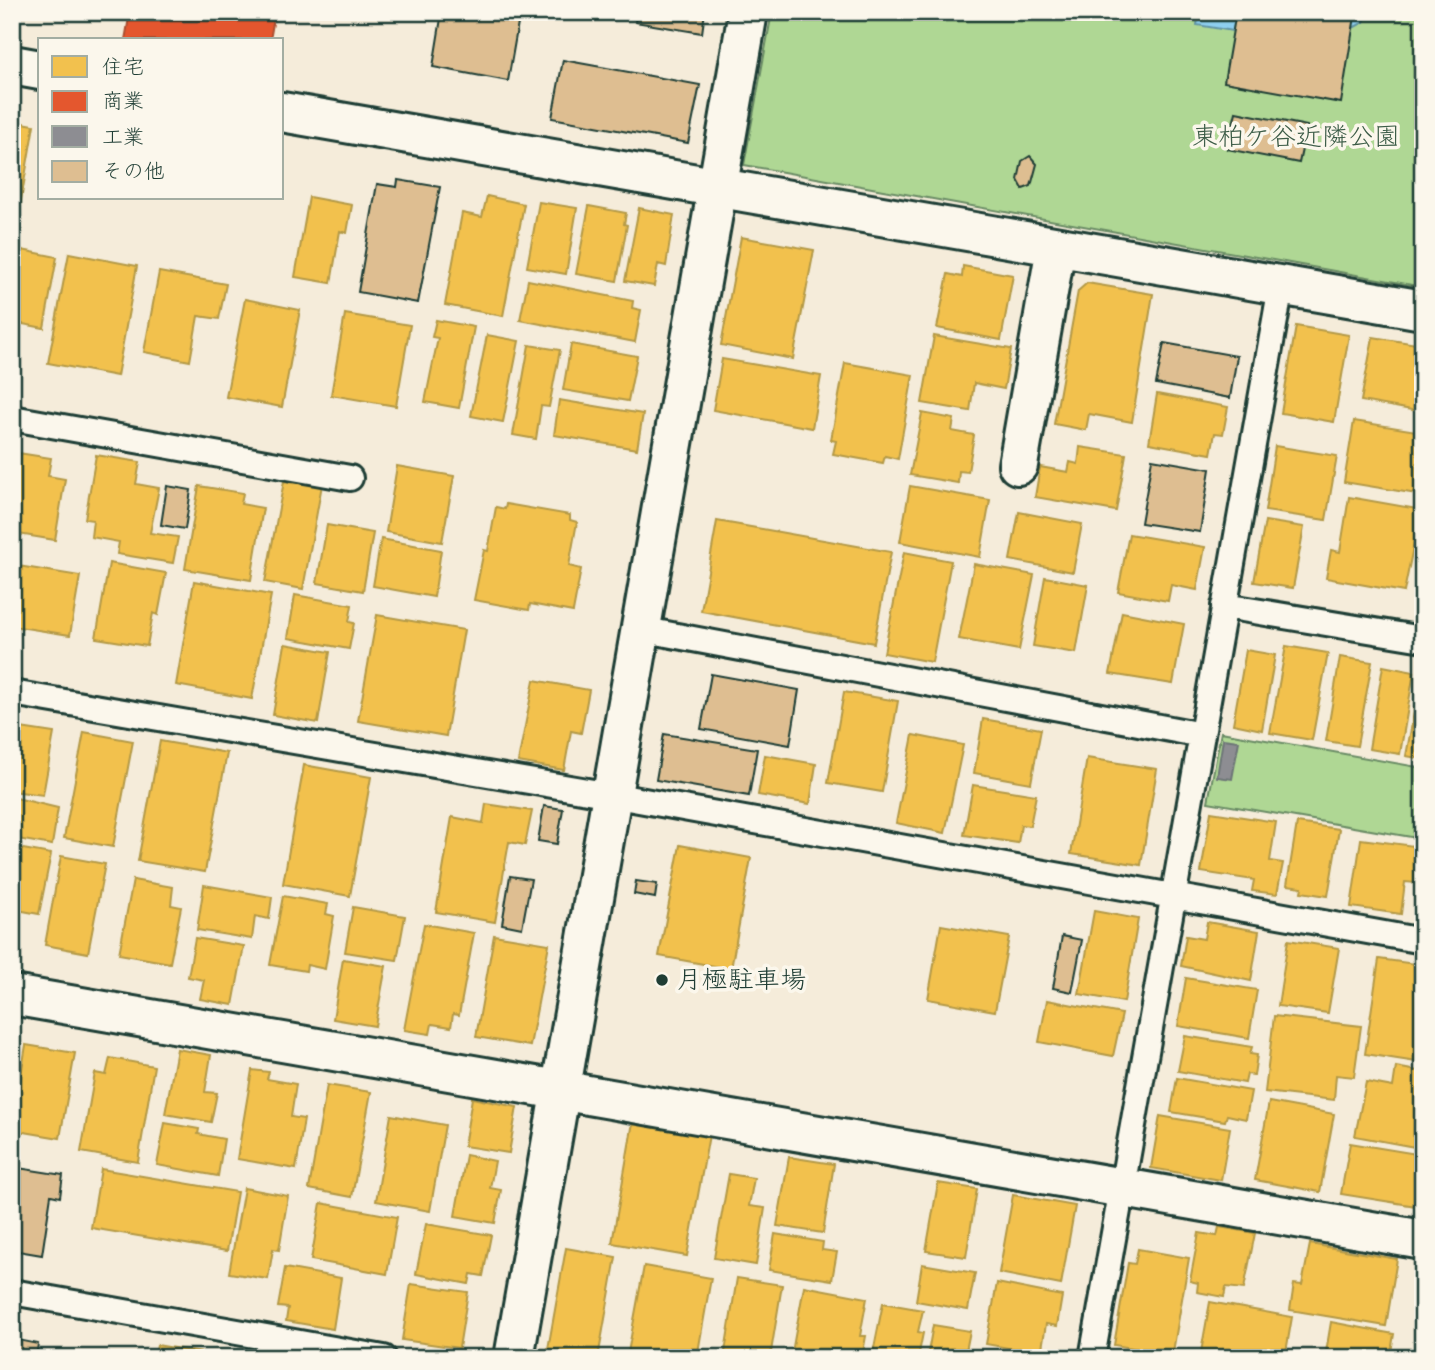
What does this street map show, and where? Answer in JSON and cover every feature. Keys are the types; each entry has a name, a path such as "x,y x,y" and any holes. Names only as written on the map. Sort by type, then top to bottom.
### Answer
{"street":[{"path":"514,1358 748,12"},
{"path":"12,65 38,70"},
{"path":"284,112 1423,310"},
{"path":"1018,465 1056,247"},
{"path":"12,995 1423,1240"}],"lane":[{"path":"1092,1358 1281,286"},
{"path":"12,418 350,478"},
{"path":"1224,606 1423,639"},
{"path":"640,629 1202,735"},
{"path":"12,692 611,795 1423,941"},
{"path":"12,1292 384,1358"}],"green space":[{"name":"東柏ケ谷近隣公園","path":"772,12 1423,12 1423,287 744,165"},
{"path":"1221,732 1423,768 1423,839 1208,802"}],"water":[{"path":"1199,12 1236,12 1233,31 1197,25"},
{"path":"1330,12 1369,12 1364,22 1353,28"}],"building: 住宅":[{"path":"12,121 34,125 17,223 12,222"},
{"path":"487,196 524,204 503,316 445,305 462,213 482,217"},
{"path":"309,197 352,205 347,233 340,231 331,283 295,277"},
{"path":"539,202 577,208 566,274 527,267"},
{"path":"589,206 626,213 624,224 627,225 617,281 576,274"},
{"path":"639,208 674,215 666,266 658,264 654,286 625,281"},
{"path":"741,237 814,250 793,359 721,345"},
{"path":"12,248 57,257 44,328 12,322"},
{"path":"69,253 137,266 117,376 48,363"},
{"path":"963,266 1013,275 1001,340 937,328 948,274 962,277"},
{"path":"159,272 226,284 219,319 198,316 190,361 144,352"},
{"path":"528,280 633,301 632,308 641,310 635,342 520,320"},
{"path":"1087,283 1153,294 1132,422 1089,414 1086,430 1054,424 1078,291"},
{"path":"245,299 300,310 282,407 226,397"},
{"path":"345,314 410,325 396,406 331,395"},
{"path":"436,320 474,327 459,408 425,402 438,338 432,337"},
{"path":"1296,326 1349,335 1334,422 1281,413"},
{"path":"487,335 519,341 503,422 471,416"},
{"path":"934,336 1011,349 1004,389 974,383 970,411 922,403"},
{"path":"1373,337 1423,345 1423,412 1361,401"},
{"path":"571,344 637,356 628,401 563,390"},
{"path":"529,345 560,350 549,407 541,406 536,439 513,435"},
{"path":"722,359 821,376 812,428 713,410"},
{"path":"845,363 913,375 898,459 885,456 883,463 833,454 836,441 831,440"},
{"path":"1157,394 1228,407 1223,434 1215,433 1211,454 1149,443"},
{"path":"559,400 643,414 637,449 554,435"},
{"path":"922,413 954,419 952,431 974,435 968,472 959,471 958,483 910,475"},
{"path":"1354,421 1423,432 1423,495 1344,482"},
{"path":"1275,446 1337,456 1326,520 1265,511"},
{"path":"1080,447 1126,454 1116,511 1035,497 1040,467 1068,472 1070,462 1078,464"},
{"path":"12,452 51,458 48,476 65,479 55,540 12,533"},
{"path":"96,455 140,462 136,484 159,488 150,533 178,537 173,563 117,554 119,542 91,537 93,520 85,519"},
{"path":"397,466 454,476 442,542 386,532"},
{"path":"295,474 323,479 303,589 265,582 284,481 293,483"},
{"path":"199,486 243,493 241,504 263,508 251,580 185,569"},
{"path":"910,486 990,500 980,557 900,542"},
{"path":"1349,497 1423,510 1423,544 1414,542 1404,592 1326,578 1331,550 1340,552"},
{"path":"506,504 570,515 570,520 577,522 569,566 581,569 573,612 530,604 529,610 474,600 484,550 488,551 496,507 505,509"},
{"path":"1019,512 1082,524 1073,572 1010,560"},
{"path":"717,521 891,552 874,643 701,611"},
{"path":"1265,521 1304,527 1293,588 1254,582"},
{"path":"327,525 373,533 363,591 317,583"},
{"path":"1129,534 1205,547 1197,590 1171,585 1168,601 1118,592"},
{"path":"381,539 441,550 434,597 373,586"},
{"path":"904,552 951,561 932,662 884,653"},
{"path":"109,563 166,573 158,615 153,613 147,646 96,638"},
{"path":"974,564 1034,575 1019,650 959,639"},
{"path":"12,565 80,576 70,635 12,626"},
{"path":"1045,577 1088,585 1076,653 1033,646"},
{"path":"194,581 271,595 252,699 176,685"},
{"path":"295,595 352,605 349,622 354,623 349,649 288,638"},
{"path":"1122,612 1184,624 1173,684 1110,674"},
{"path":"377,615 464,630 446,736 358,721"},
{"path":"285,644 330,652 318,723 273,715"},
{"path":"1286,646 1328,653 1312,740 1270,733"},
{"path":"1246,650 1275,655 1262,730 1233,724"},
{"path":"1340,657 1372,662 1357,746 1326,741"},
{"path":"1383,666 1414,672 1400,754 1369,749"},
{"path":"534,680 589,690 581,733 571,731 564,770 518,762"},
{"path":"844,692 898,701 882,792 828,783"},
{"path":"1415,707 1423,708 1423,759 1406,756"},
{"path":"983,719 1041,729 1031,783 974,773"},
{"path":"14,727 54,733 43,795 12,791"},
{"path":"84,732 133,741 113,847 64,838"},
{"path":"913,735 963,745 945,833 896,823"},
{"path":"160,741 227,753 205,872 138,861"},
{"path":"765,755 816,764 810,804 758,795"},
{"path":"1087,758 1157,769 1141,865 1071,854"},
{"path":"304,765 371,777 350,896 283,884"},
{"path":"973,785 1036,795 1030,826 1021,825 1018,843 964,835"},
{"path":"12,797 58,808 52,845 12,838"},
{"path":"486,804 532,811 525,845 509,842 495,922 436,912 452,817 483,823"},
{"path":"1211,812 1276,822 1270,861 1283,863 1277,894 1252,891 1254,880 1201,872"},
{"path":"1297,823 1339,829 1328,896 1301,892 1302,887 1287,885"},
{"path":"1361,839 1422,847 1416,883 1405,882 1401,914 1351,907"},
{"path":"680,845 751,858 731,969 659,956"},
{"path":"12,847 51,854 39,914 12,909"},
{"path":"61,856 105,864 88,953 45,945"},
{"path":"133,880 173,887 171,905 181,907 170,963 119,954"},
{"path":"204,885 272,897 269,919 255,916 252,939 197,930"},
{"path":"1423,888 1423,914 1418,913"},
{"path":"283,896 328,904 326,914 334,916 325,969 307,965 306,971 270,965"},
{"path":"353,907 405,916 397,960 345,952"},
{"path":"1094,911 1138,919 1124,1002 1079,994"},
{"path":"1207,922 1259,931 1251,981 1181,966 1186,936 1204,939"},
{"path":"424,924 474,933 459,1015 453,1014 451,1027 432,1024 430,1034 404,1030"},
{"path":"941,925 1009,937 995,1011 928,999"},
{"path":"494,935 549,944 530,1046 476,1037"},
{"path":"195,938 244,946 233,1005 200,999 204,980 188,977"},
{"path":"1288,940 1339,948 1328,1013 1278,1006"},
{"path":"343,959 386,966 375,1026 333,1019"},
{"path":"1379,959 1423,965 1423,1063 1365,1054"},
{"path":"1186,978 1257,990 1249,1038 1178,1026"},
{"path":"1047,1000 1122,1014 1113,1056 1039,1042"},
{"path":"1274,1016 1361,1026 1354,1077 1336,1075 1334,1100 1265,1092"},
{"path":"1185,1036 1252,1047 1250,1054 1257,1055 1254,1075 1247,1074 1245,1083 1178,1071"},
{"path":"26,1045 75,1053 60,1138 12,1130"},
{"path":"177,1049 211,1055 205,1092 217,1093 211,1122 165,1114"},
{"path":"110,1058 154,1066 138,1162 81,1152 95,1073 106,1075"},
{"path":"1396,1067 1423,1072 1420,1148 1355,1136 1366,1082 1393,1087"},
{"path":"252,1070 269,1072 267,1079 296,1084 291,1117 304,1119 296,1169 237,1159"},
{"path":"1177,1078 1251,1091 1246,1119 1227,1115 1225,1121 1171,1112"},
{"path":"327,1085 371,1092 352,1197 309,1189"},
{"path":"472,1098 517,1107 509,1153 464,1146"},
{"path":"1269,1102 1334,1114 1320,1192 1255,1180"},
{"path":"391,1115 445,1125 430,1211 376,1201"},
{"path":"1160,1116 1230,1128 1221,1180 1151,1168"},
{"path":"633,1122 709,1135 687,1256 612,1243"},
{"path":"165,1123 199,1129 198,1134 224,1139 218,1176 157,1165"},
{"path":"1350,1143 1423,1155 1416,1206 1341,1194"},
{"path":"466,1155 495,1161 490,1188 501,1190 495,1223 455,1216"},
{"path":"789,1157 834,1164 823,1233 777,1226"},
{"path":"101,1169 237,1192 227,1251 91,1228"},
{"path":"729,1174 754,1178 749,1206 765,1208 756,1265 714,1258"},
{"path":"938,1183 977,1189 966,1257 926,1251"},
{"path":"244,1188 288,1196 279,1250 273,1249 268,1279 229,1273"},
{"path":"1013,1195 1075,1206 1061,1285 999,1273"},
{"path":"321,1203 397,1217 387,1274 311,1260"},
{"path":"426,1224 491,1235 483,1276 471,1274 469,1284 416,1274"},
{"path":"1219,1227 1255,1233 1244,1289 1226,1287 1224,1297 1197,1292 1198,1283 1190,1281 1199,1233 1217,1236"},
{"path":"775,1234 823,1242 822,1250 837,1252 832,1280 769,1270"},
{"path":"1310,1244 1397,1259 1386,1326 1290,1310 1294,1284 1302,1285"},
{"path":"566,1248 616,1257 598,1358 548,1349"},
{"path":"1138,1249 1189,1258 1172,1358 1139,1356 1139,1349 1114,1345 1128,1263 1135,1264"},
{"path":"922,1264 975,1273 968,1310 916,1301"},
{"path":"644,1266 711,1278 697,1358 627,1358"},
{"path":"285,1268 341,1278 333,1329 286,1321 288,1308 278,1307"},
{"path":"737,1278 782,1285 770,1358 724,1358"},
{"path":"997,1283 1062,1296 1057,1326 1046,1324 1041,1354 986,1344"},
{"path":"411,1284 468,1292 459,1348 402,1340"},
{"path":"804,1286 867,1298 860,1336 866,1336 862,1358 791,1358"},
{"path":"1210,1302 1292,1317 1285,1358 1217,1358 1218,1354 1201,1352"},
{"path":"883,1303 923,1310 918,1332 923,1333 918,1358 872,1358"},
{"path":"1331,1322 1394,1334 1390,1358 1325,1358"},
{"path":"933,1325 970,1331 966,1351 972,1352 971,1358 927,1358"},
{"path":"157,1345 214,1355 214,1358 155,1358"}],"building: 商業":[{"path":"130,12 275,12 270,38 125,38"}],"building: 工業":[{"path":"1223,739 1239,741 1232,779 1217,777"}],"building: その他":[{"path":"442,12 520,12 508,81 433,67"},
{"path":"637,12 705,12 702,33 635,22"},
{"path":"1236,12 1330,12 1355,16 1341,103 1224,82"},
{"path":"563,60 700,85 688,143 552,118"},
{"path":"1236,112 1307,126 1299,163 1227,149"},
{"path":"1030,156 1037,164 1031,186 1023,189 1018,180 1022,161"},
{"path":"398,180 440,187 418,303 358,292 377,184 397,187"},
{"path":"1164,343 1237,356 1230,398 1156,384"},
{"path":"1152,459 1210,469 1200,532 1141,523"},
{"path":"167,486 191,490 185,529 161,525"},
{"path":"711,674 799,690 790,745 701,729"},
{"path":"664,734 757,749 749,796 656,780"},
{"path":"544,806 563,809 557,844 538,841"},
{"path":"510,876 531,879 522,928 502,924"},
{"path":"636,881 657,884 655,898 634,894"},
{"path":"1062,936 1082,940 1072,992 1053,988"},
{"path":"12,1167 63,1175 60,1197 51,1195 42,1255 12,1250"},
{"path":"12,1332 19,1334 18,1340 38,1344 36,1358 12,1358"}],"place":[{"name":"月極駐車場","path":"662,980"}]}
